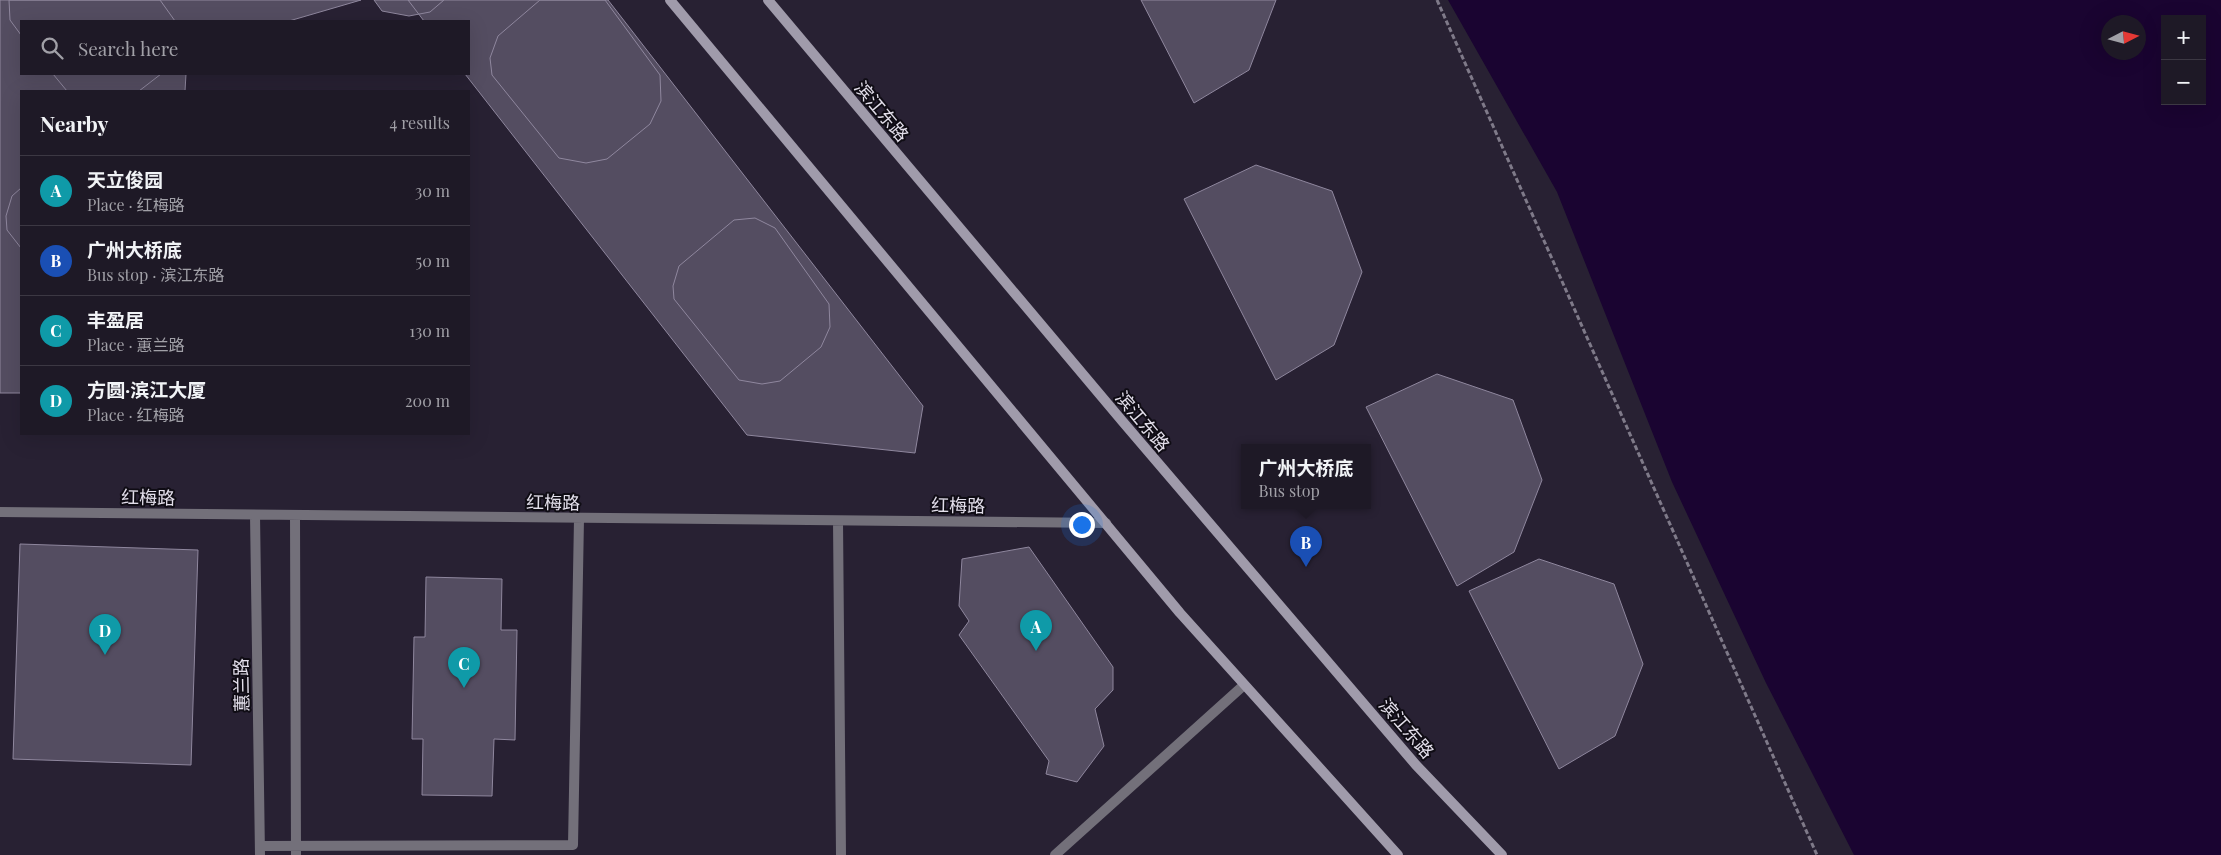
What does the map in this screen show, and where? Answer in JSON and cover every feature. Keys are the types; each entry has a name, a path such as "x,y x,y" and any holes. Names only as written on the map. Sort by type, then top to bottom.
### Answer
{"main road":[{"path":"670,0 1180,613 1398,855"},
{"name":"滨江东路","path":"768,0 1123,422 1403,750 1502,855"}],"street":[{"name":"红梅路","path":"0,512 1106,523"},
{"name":"蕙兰路","path":"255,515 260,851"},
{"path":"295,515 296,850"},
{"path":"260,851 573,845 579,519"},
{"path":"838,521 841,855"},
{"path":"1055,855 1244,685"}],"path":[{"path":"1437,0 1817,855"}],"shaded area":[{"path":"1448,0 2221,0 2221,855 1854,855 1766,683 1672,482 1557,192"}],"building":[{"path":"0,0 361,0 292,20 20,20 20,75 186,75 185,90 20,90 20,393 0,393"},
{"path":"9,0 160,0 174,20 20,20 20,34 10,20"},
{"path":"374,0 444,0 430,12 409,16 382,11"},
{"path":"408,0 608,0 923,406 915,453 747,435 466,75 470,75 470,20 423,20"},
{"path":"540,0 605,0 660,75 661,101 650,124 607,159 586,163 559,158 492,75 490,58 498,36"},
{"path":"1141,0 1276,0 1249,70 1194,103"},
{"path":"54,75 160,75 140,90 66,90"},
{"path":"1256,165 1332,191 1362,272 1334,345 1276,380 1184,199"},
{"path":"20,189 20,247 7,230 6,216 12,196"},
{"path":"755,218 775,228 829,304 830,327 821,347 780,381 762,384 739,380 674,299 673,286 679,266 734,220"},
{"path":"1437,374 1513,400 1542,480 1514,552 1457,586 1366,407"},
{"path":"20,544 198,550 191,765 13,759"},
{"path":"1029,547 1113,667 1113,690 1095,709 1104,746 1077,782 1046,774 1049,761 959,635 969,621 959,606 962,559"},
{"path":"1539,559 1614,584 1643,664 1615,736 1559,769 1469,591"},
{"path":"426,577 502,579 501,630 517,630 515,740 494,739 492,796 422,795 423,739 412,739 414,637 425,637"}],"place":[{"name":"广州大桥底","path":"1306,567"},
{"name":"天立俊园","path":"1036,651"},
{"name":"方圆·滨江大厦","path":"105,655"},
{"name":"丰盈居","path":"464,688"}]}
